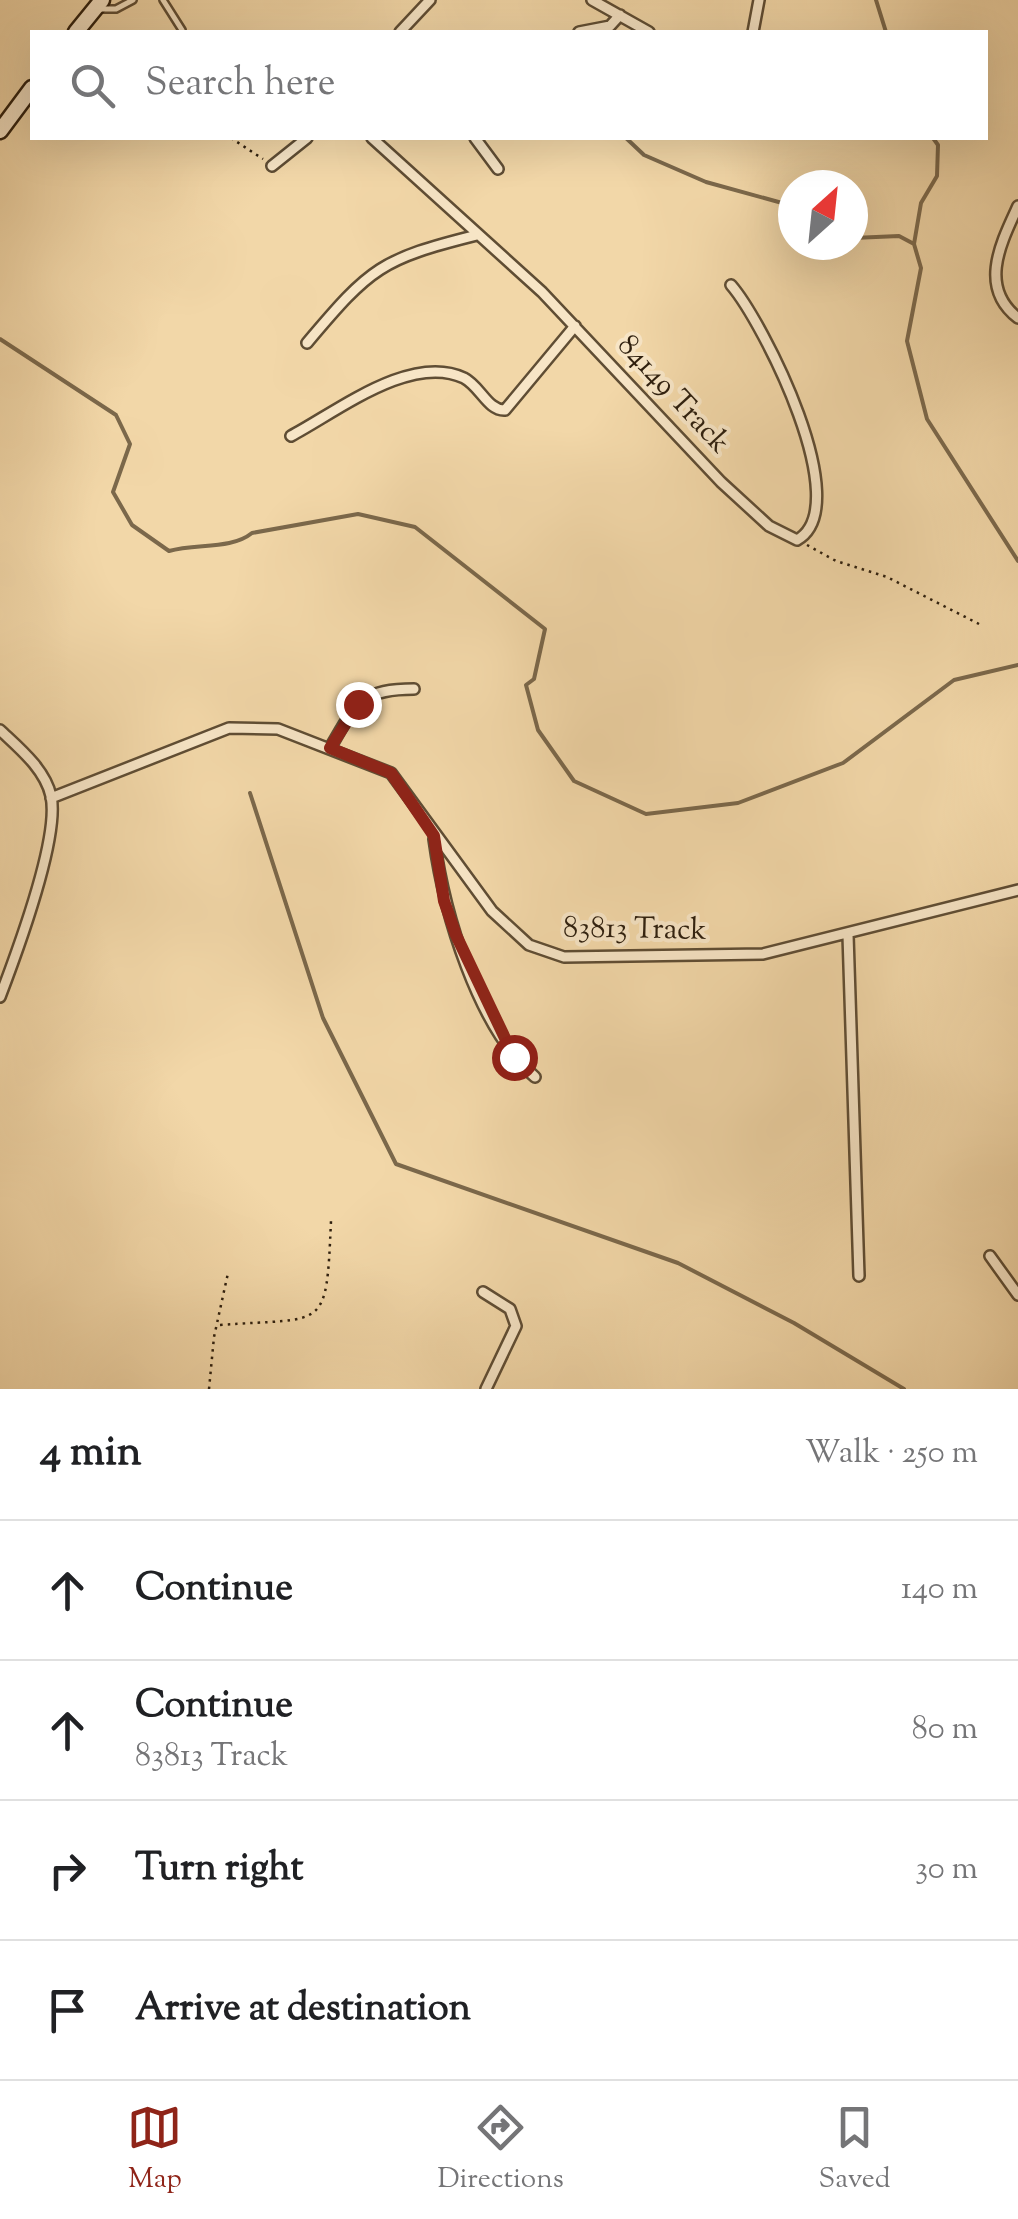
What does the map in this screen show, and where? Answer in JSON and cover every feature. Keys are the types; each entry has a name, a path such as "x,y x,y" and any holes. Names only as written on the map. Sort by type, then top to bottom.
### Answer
{"street":[{"path":"402,30 430,0"},
{"path":"592,0 646,30"},
{"path":"753,30 759,0"},
{"path":"78,30 98,4"},
{"path":"589,30 610,26 620,15"},
{"path":"0,131 30,91"},
{"path":"272,166 304,140"},
{"name":"84149 Track","path":"374,140 575,326 720,482 769,526 797,540"},
{"path":"477,140 498,168"},
{"path":"1018,206 998,252 995,274 1000,298 1018,318"},
{"path":"306,342 373,271 422,248 478,235"},
{"path":"731,285 756,317 774,350 815,472 815,520 809,532 797,540"},
{"path":"291,436 392,380 416,373 461,377 496,410 506,410 575,326"},
{"path":"330,748 351,712 367,696 378,690 414,690"},
{"name":"83813 Track","path":"52,798 228,728 264,726 391,773 434,836 507,928 546,953 603,959 787,951 1018,890"},
{"path":"0,730 33,764 52,798 31,906 0,998"},
{"path":"434,836 444,901 463,954 508,1048 535,1076"},
{"path":"848,936 858,1276"},
{"path":"990,1256 1018,1294"},
{"path":"483,1292 510,1310 516,1326 486,1389"}],"lane":[{"path":"98,4 116,9 133,0"},
{"path":"163,0 182,30"}],"path":[{"path":"234,140 272,166"},
{"path":"797,540 836,561 914,590 979,624"},
{"path":"220,1326 306,1319 320,1310 328,1295 331,1221"},
{"path":"209,1389 214,1337 220,1326 228,1273"}],"waterway":[{"path":"876,0 885,30"},
{"path":"628,140 644,155 706,182 778,202"},
{"path":"934,140 938,145 937,176 921,203 914,244 921,268 907,341 927,419 1018,561"},
{"path":"868,237 899,236 914,244"},
{"path":"0,339 116,415 130,444 113,492 132,525 169,551 224,544 252,533 358,514 415,527 545,629 534,679 526,685 538,730 574,781 646,814 738,803 843,763 954,680 1018,665"},
{"path":"250,793 323,1018 396,1164 678,1263 794,1323 904,1389"}],"route":[{"path":"358,704 330,748 391,773 434,836 444,901 456,935 514,1057"}]}
